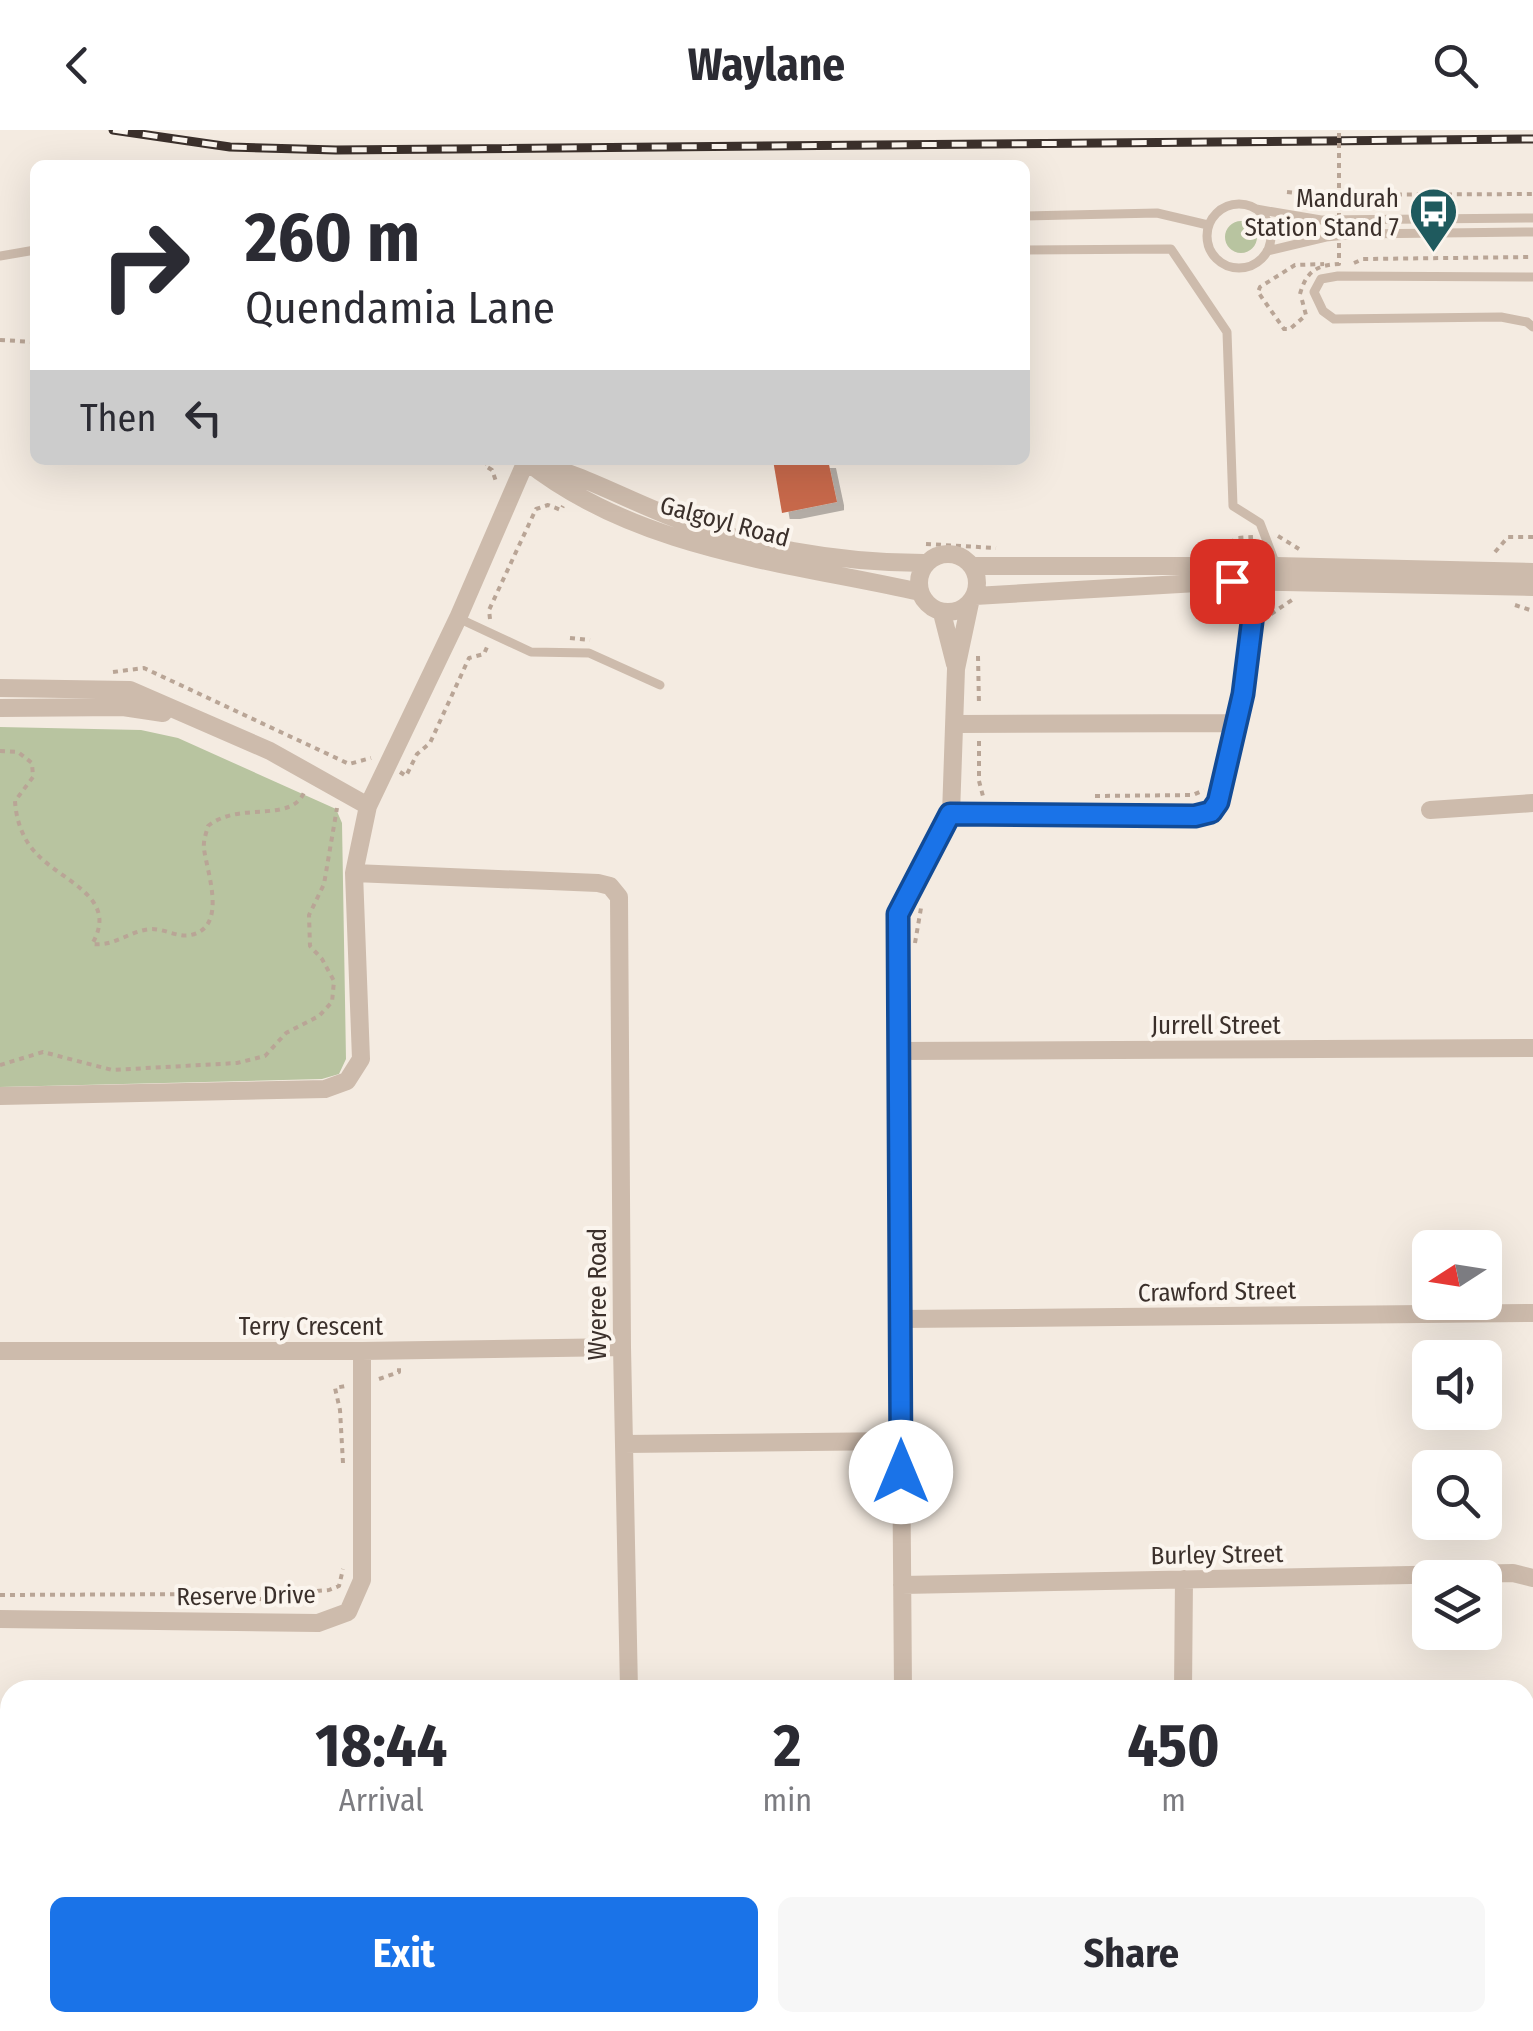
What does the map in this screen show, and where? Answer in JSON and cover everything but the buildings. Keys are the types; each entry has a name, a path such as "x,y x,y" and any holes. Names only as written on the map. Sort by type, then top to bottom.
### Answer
{"street":[{"path":"0,1096 324,1090 347,1081 361,1059 354,873 368,806 458,618 524,465"},
{"name":"Galgoyl Road","path":"543,465 565,470 764,552 920,592"},
{"name":"Galgoyl Road","path":"764,552 879,563 923,553"},
{"path":"1533,572 1275,575 972,600 954,612 932,608 920,592 923,553 953,554 972,566 1275,575 1533,587"},
{"path":"903,1680 898,914 950,814 956,669 977,577 972,566"},
{"path":"950,814 1195,816 1211,812 1218,802 1236,723 1252,611 1275,575"},
{"path":"1232,581 1252,611"},
{"path":"942,612 956,669"},
{"path":"0,688 130,690 270,752 368,806"},
{"path":"0,708 123,707 183,715"},
{"path":"956,724 1236,723"},
{"path":"1430,810 1533,803"},
{"name":"Wyeree Road","path":"354,873 598,883 610,886 619,897 629,1680"},
{"name":"Jurrell Street","path":"898,1051 1533,1048"},
{"name":"Crawford Street","path":"900,1319 1533,1313"},
{"name":"Terry Crescent","path":"0,1350 362,1352 622,1346"},
{"name":"Reserve Drive","path":"0,1619 318,1623 348,1612 362,1580 362,1352"},
{"path":"624,1444 901,1441"},
{"name":"Burley Street","path":"902,1585 1512,1573 1533,1578"},
{"path":"1183,1680 1184,1579"}],"lane":[{"path":"1256,208 1268,223 1267,251 1261,260 1242,268 1221,263 1208,247 1208,226 1228,206 1247,205 1321,220 1533,218"},
{"path":"1030,216 1157,213 1208,226"},
{"path":"1267,251 1357,234 1533,232"},
{"path":"1030,250 1171,250 1226,332 1233,506 1260,522 1275,575"},
{"path":"0,256 30,251"},
{"path":"1533,276 1338,276 1322,279 1314,292 1323,311 1334,319 1502,317 1533,327"},
{"path":"458,618 531,652 589,653 660,685"}],"path":[{"path":"1340,130 1340,264 1314,269 1305,277 1300,294 1306,315 1290,329 1278,326 1258,292 1295,265 1350,264 1363,258 1533,257"},
{"path":"1287,192 1533,194"},
{"path":"0,340 30,342"},
{"path":"484,465 492,470 499,490"},
{"path":"1216,552 1237,538 1281,536 1312,555"},
{"path":"1490,558 1508,537 1533,537"},
{"path":"923,553 985,545 1003,549"},
{"path":"1252,611 1274,614 1294,598"},
{"path":"1511,604 1533,611"},
{"path":"978,647 982,814"},
{"path":"144,668 349,764 374,757"},
{"path":"0,751 18,752 32,763 32,777 15,801 19,823 32,850 88,895 98,909 101,926 92,944 112,944 151,929 188,936 201,931 214,899 204,846 208,826 239,812 291,808 302,801 306,787"},
{"path":"1082,796 1193,795 1207,789"},
{"path":"0,1065 43,1052 112,1070 237,1064 265,1056 286,1032 320,1016 332,1002 334,981 310,946 309,915 324,884 338,803"},
{"path":"911,951 919,936 919,915 925,898"},
{"path":"344,1470 335,1388 399,1372 399,1364"},
{"path":"0,1595 216,1594 287,1602 305,1592 339,1586 343,1552"}],"green space":[{"path":"1241,221 1252,226 1257,237 1252,248 1241,253 1230,248 1225,237 1230,226"},
{"path":"0,727 141,730 178,738 336,809 342,823 346,1059 339,1074 322,1079 0,1087"}],"railway":[{"path":"113,130 230,147 336,150 1533,139"}],"place":[{"name":"Mandurah Station Stand 7","path":"1434,254"}],"route":[{"path":"901,1472 898,914 950,814 1195,816 1211,812 1218,802 1243,694 1253,614 1232,581"}]}
